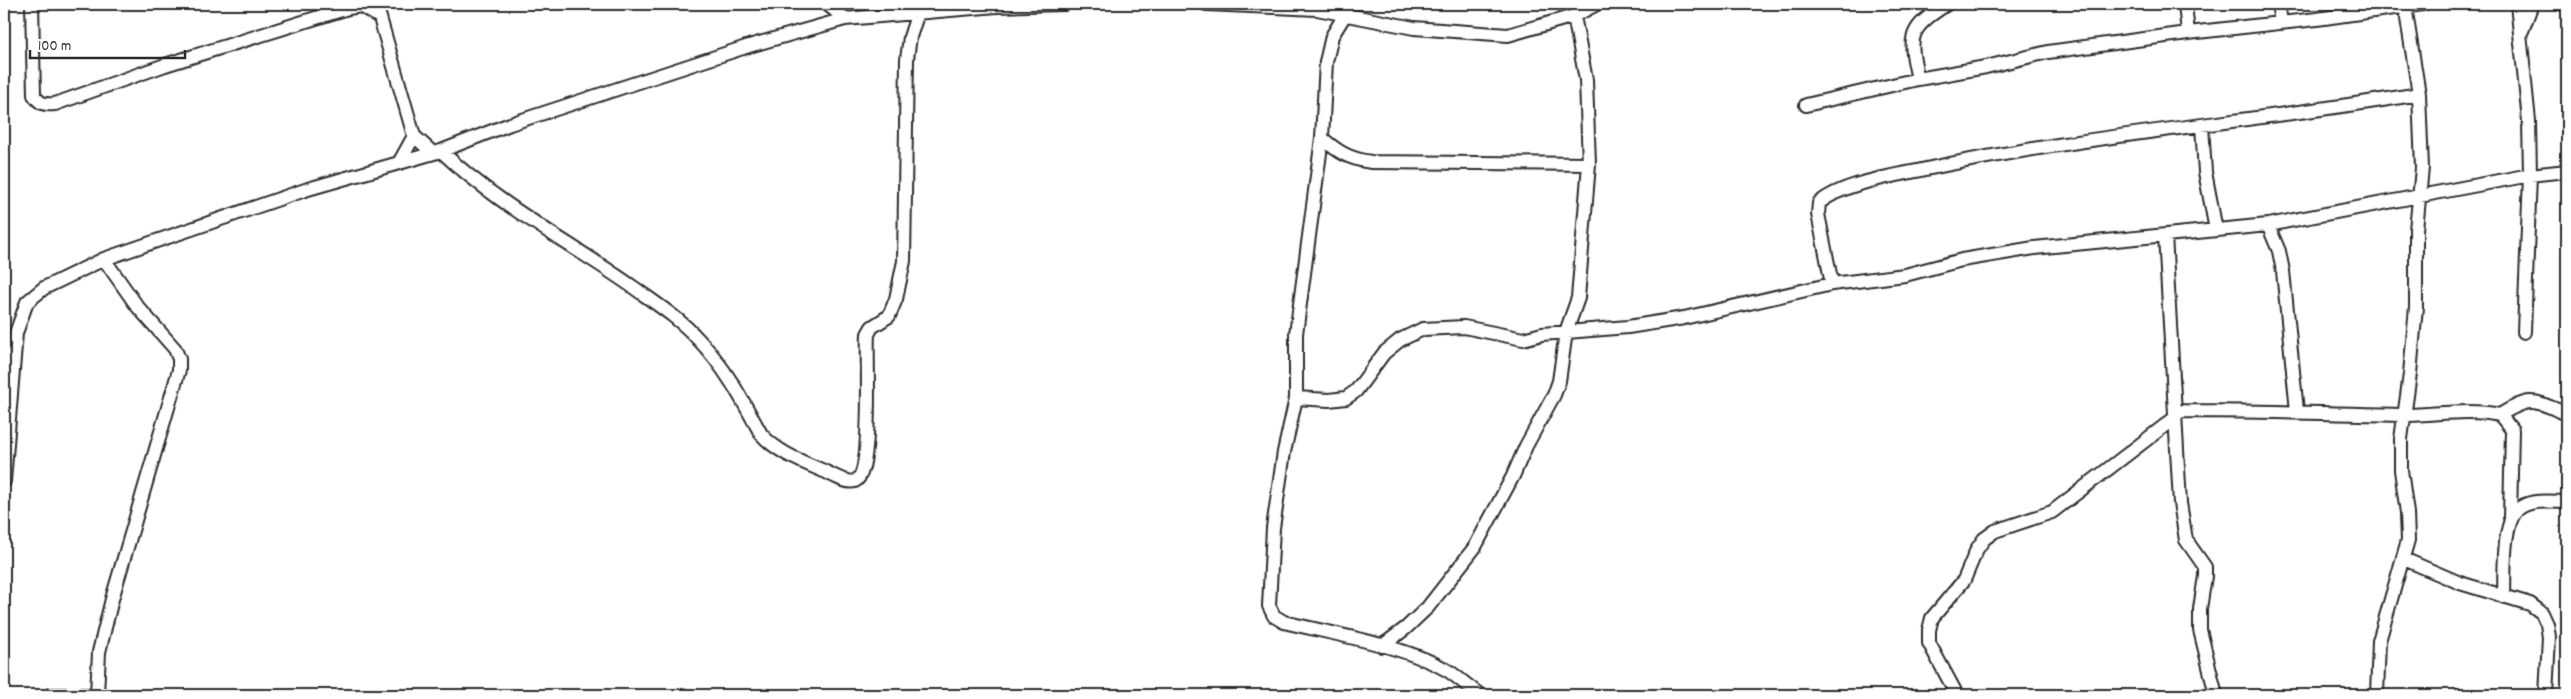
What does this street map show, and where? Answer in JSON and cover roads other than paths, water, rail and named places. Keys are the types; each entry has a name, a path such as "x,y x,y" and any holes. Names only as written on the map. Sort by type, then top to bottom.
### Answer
{"street":[{"path":"32,4 34,96 40,103 46,104 55,104 165,65 348,8 361,6 380,17"},
{"path":"376,4 409,113 414,136 399,164"},
{"path":"827,4 846,20"},
{"path":"4,481 16,333 27,302 44,288 104,259 308,189 437,152 510,124 749,46 846,20 996,5 1065,4"},
{"path":"1206,4 1315,7 1414,28 1508,35 1574,16 1597,4"},
{"path":"1918,79 1911,49 1912,38 1917,28 1926,18 1946,4"},
{"path":"2185,4 2188,33"},
{"path":"2278,4 2281,22"},
{"path":"1806,105 1918,79 1986,68 2048,52 2188,33 2317,19 2369,7 2423,4"},
{"path":"2517,4 2529,121 2530,175 2524,332"},
{"path":"2521,33 2532,4"},
{"path":"2377,695 2379,641 2384,617 2404,559 2408,540 2407,514 2401,470 2404,415 2416,307 2416,230 2422,168 2419,94 2405,6"},
{"path":"414,136 491,193 615,274 670,313 690,331 730,376 761,434 768,442 780,451 849,481 855,481 861,476 864,466 868,412 868,334 872,327 889,316 896,299 904,261 907,59 910,37 918,12"},
{"path":"1346,13 1328,46 1322,138 1296,334 1296,398 1284,452 1273,528 1269,606 1274,616 1284,622 1382,646 1422,659 1449,672 1480,695"},
{"path":"1382,646 1406,628 1428,607 1479,539 1554,395 1563,360 1566,332 1578,298 1589,164 1586,80 1574,16"},
{"path":"1832,284 1818,214 1820,203 1828,196 1872,181 1971,160 2056,145 2329,109 2419,94"},
{"path":"2202,126 2205,172 2216,230"},
{"path":"1322,138 1341,154 1354,160 1371,162 1589,164"},
{"path":"1296,398 1329,400 1346,398 1356,391 1384,353 1400,340 1423,329 1464,327 1523,338 1566,332 1611,329 1684,318 1832,284 1906,275 1962,260 2034,248 2268,225 2530,175 2567,171"},
{"path":"2268,225 2279,251 2283,272 2297,411"},
{"path":"2165,235 2183,532 2186,540 2205,567 2206,576 2200,609 2200,630 2216,695"},
{"path":"97,695 99,652 112,599 178,370 179,359 175,349 137,306 104,259"},
{"path":"1957,695 1928,643 1929,630 1932,618 1964,580 1977,549 1984,539 1995,531 2030,521 2060,507 2176,414 2297,411 2404,415 2462,412 2500,415 2517,404 2528,401 2536,401 2567,414"},
{"path":"2500,415 2512,430 2510,518 2504,597"},
{"path":"2510,518 2520,507 2529,503 2567,502"},
{"path":"2404,559 2460,583 2530,604 2542,613 2548,624 2546,695"},
{"path":"50,695 88,695"}]}
